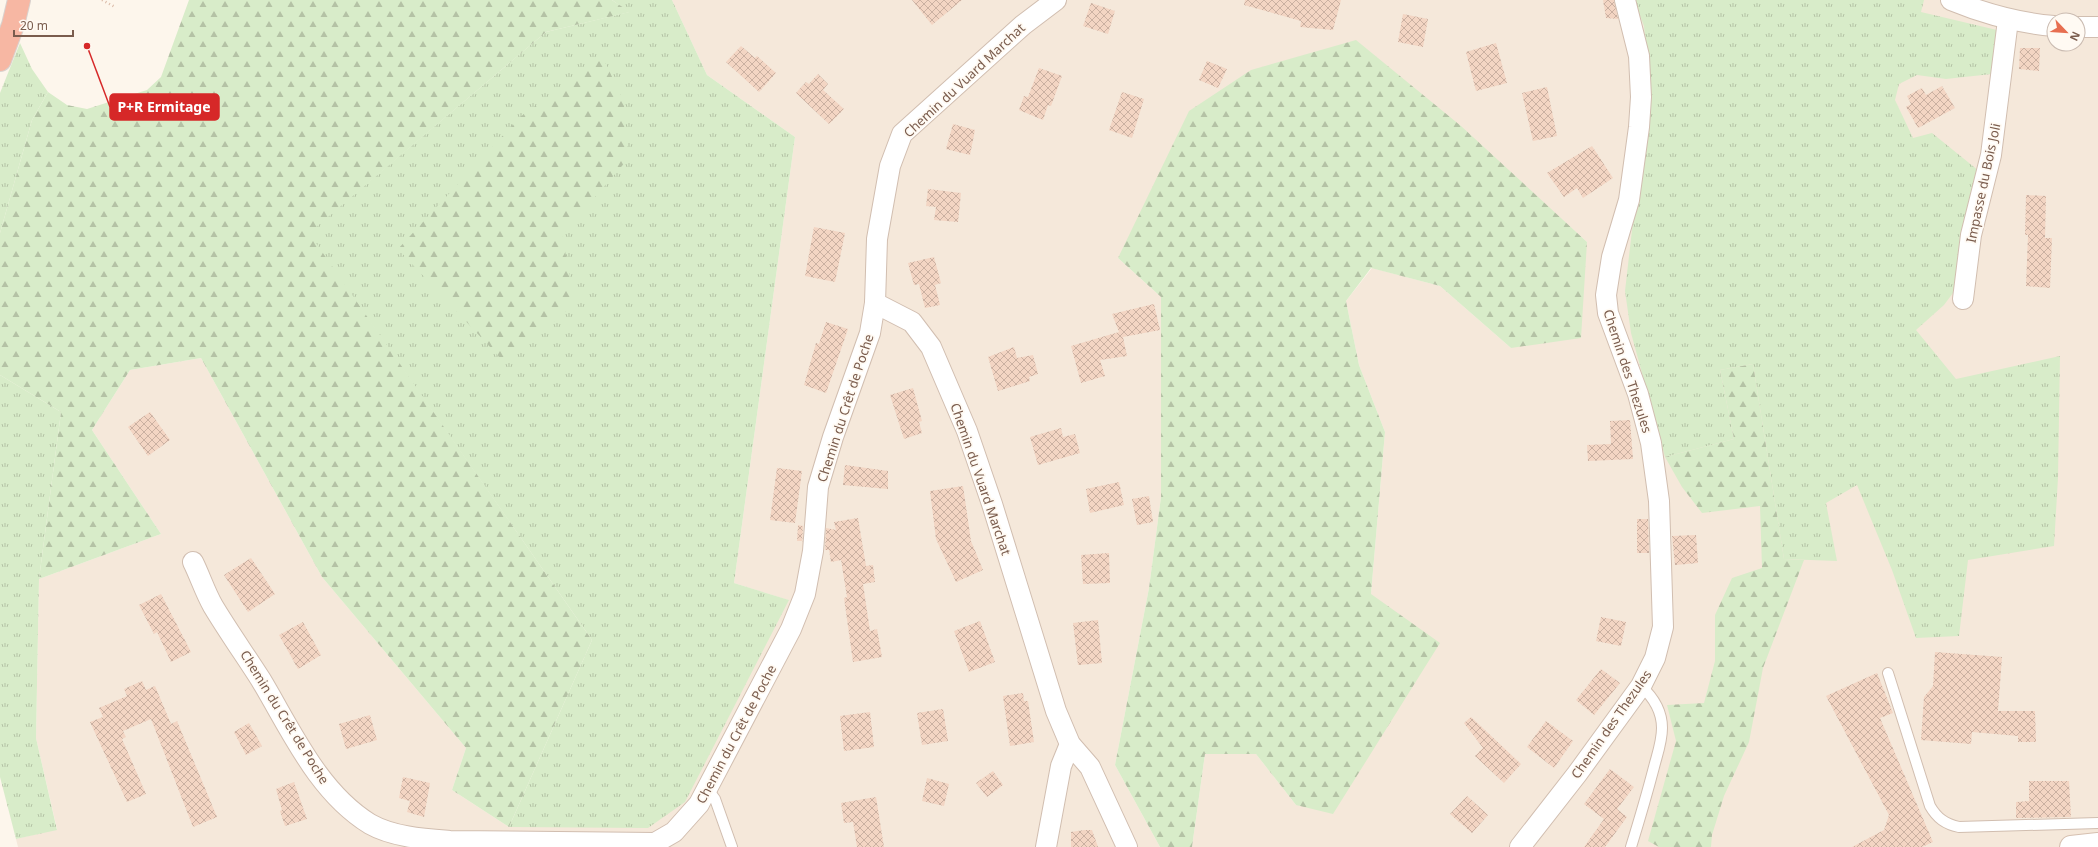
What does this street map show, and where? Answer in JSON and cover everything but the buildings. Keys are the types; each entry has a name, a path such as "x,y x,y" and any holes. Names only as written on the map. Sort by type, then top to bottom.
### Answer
{"highway":[{"path":"0,60 13,25 19,0"}],"main road":[{"path":"2071,847 2098,844"}],"street":[{"name":"Chemin du Vuard Marchat","path":"1056,0 1018,29 902,134 890,166 877,239 875,304 912,322 931,347 967,431 992,504 1056,711 1070,744 1090,767 1127,847"},
{"name":"Chemin des Thezules","path":"1520,847 1577,774 1641,686 1656,658 1663,627 1659,501 1651,443 1638,394 1608,313 1606,295 1612,257 1629,200 1639,127 1641,96 1640,56 1624,0"},
{"path":"1951,0 1982,13 2008,20 2046,25"},
{"name":"Impasse du Bois Joli","path":"1963,299 1970,235 1993,147 2008,20"},
{"path":"2086,27 2098,27"},
{"name":"Chemin du Crêt de Poche","path":"193,562 213,605 311,763 331,791 351,810 371,824 391,832 419,838 450,841 589,844 655,843 674,832 699,804 791,629 805,594 813,551 818,487 833,436 870,334 875,304"},
{"path":"1046,847 1061,766 1070,744"}],"lane":[{"path":"1888,673 1930,806 1934,813 1945,823 1959,827 2098,824"},
{"path":"1631,847 1660,742 1662,728 1658,710 1650,694 1641,686"},
{"path":"707,788 714,799 732,847"}],"path":[{"path":"102,0 115,7"}],"shaded area":[{"path":"672,0 2098,0 2098,847 1192,847 1205,754 1256,754 1296,805 1371,594 1385,432 1359,365 1346,301 1372,268 1440,286 1511,348 1587,242 1548,207 1118,258 1161,297 1161,497 1149,588 1115,765 1160,847 18,847 16,839 57,829 36,738 39,579 161,534 92,430 130,370 201,358 322,577 466,748 452,790 509,827 788,600 734,583 795,137 707,75"}],"green space":[{"path":"189,0 612,0 630,12 546,32 309,233 592,640 509,827 452,790 466,748 322,577 201,358 130,370 92,430 161,534 39,579 61,412 0,375 0,233 32,120 48,92 67,105 87,109 147,90 161,77"},
{"path":"612,0 672,0 707,75 795,137 734,583 789,600 685,802 648,828 509,827 592,640 308,233 546,32 629,12"},
{"path":"1634,0 1924,0 1921,12 1997,30 1992,74 1946,79 1917,75 1899,84 1895,100 1913,138 1932,133 1979,171 1959,285 1944,305 1916,330 1956,379 2060,356 2058,478 2054,546 1968,560 1959,636 1916,638 1892,570 1857,485 1826,503 1837,561 1784,559 1753,364 1720,370 1734,439 1665,457 1631,333 1625,291 1649,82 1644,26"},
{"path":"1356,40 1461,126 1587,242 1581,338 1511,348 1440,286 1371,268 1346,301 1359,365 1385,432 1371,594 1440,643 1333,814 1296,805 1256,754 1205,754 1192,847 1160,847 1115,765 1149,588 1161,497 1161,297 1118,258 1189,111 1251,70"},
{"path":"20,43 32,69 48,92 32,120 0,233 0,93"},
{"path":"603,58 624,102 628,159 562,235 575,303 506,364 398,249 520,117"},
{"path":"1753,364 1784,559 1804,560 1763,668 1749,742 1724,796 1712,835 1711,847 1659,847 1648,841 1676,741 1667,705 1704,703 1715,661 1715,615 1732,578 1762,568 1760,506 1702,513 1682,487 1665,457 1734,439 1720,370"},
{"path":"0,375 61,412 39,579 36,738 57,830 16,839 0,777"}],"place":[{"name":"P+R Ermitage","path":"87,46"}]}
